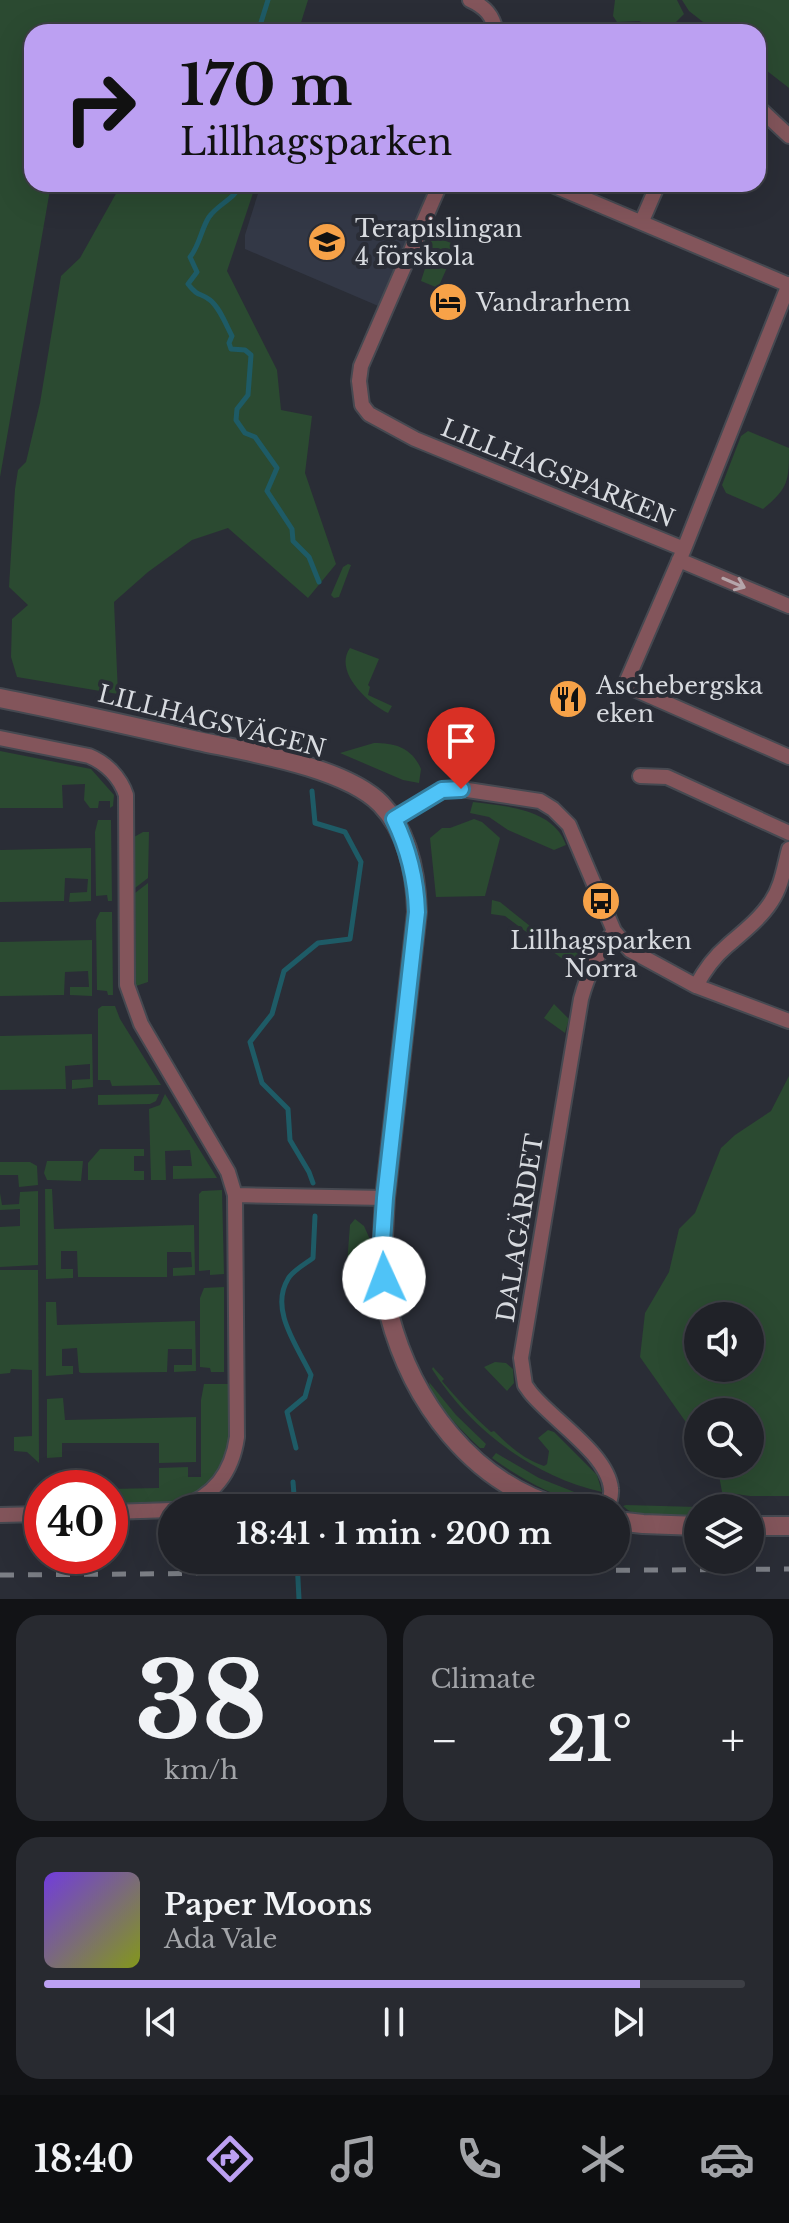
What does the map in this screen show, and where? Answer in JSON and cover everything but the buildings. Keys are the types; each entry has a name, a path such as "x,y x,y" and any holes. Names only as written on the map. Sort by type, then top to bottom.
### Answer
{"street":[{"path":"470,0 485,6 494,24"},
{"path":"766,114 789,136"},
{"name":"LILLHAGSPARKEN","path":"437,192 361,366 362,405 369,414 415,439 681,554 789,606"},
{"path":"570,192 789,284 625,685 789,757"},
{"path":"642,221 655,192"},
{"name":"LILLHAGSVÄGEN","path":"0,698 116,721 320,771 368,794 394,819 405,841 416,883 417,912 385,1198 382,1242 388,1313 420,1393 465,1453 492,1474 528,1494"},
{"path":"0,738 100,760 123,784 126,795 127,985 132,1004 228,1172 235,1195 237,1437 235,1454 218,1485 207,1494"},
{"path":"640,776 667,777 789,833"},
{"path":"394,819 442,790 461,789 540,801 569,825 614,931 630,950 696,986 789,1021"},
{"path":"696,986 706,969 770,904 779,887 789,849"},
{"name":"DALAGÄRDET","path":"610,1494 606,1473 593,1454 525,1385 521,1358 581,999 600,950 614,931"},
{"path":"235,1195 385,1198"},
{"path":"128,1511 158,1510"},
{"path":"0,1515 24,1514"},
{"path":"630,1522 684,1525"},
{"path":"764,1526 789,1526"}],"shaded area":[{"name":"Terapislingan 4 förskola","path":"258,192 430,192 383,308 245,249 245,235"}],"green space":[{"path":"0,0 308,0 300,24 24,24 24,192 50,192 0,477"},
{"path":"615,0 677,0 684,14 674,24 617,22 613,16"},
{"path":"682,0 789,0 789,88 766,70 766,24 706,24 689,11"},
{"path":"117,192 253,192 227,271 277,370 281,410 312,416 305,473 336,564 308,598 228,528 192,540 114,602 118,694 17,677 11,657 12,619 28,605 9,587 18,470 26,462 40,403 61,276 80,258"},
{"path":"426,234 457,245 438,288 421,281 428,259 415,254"},
{"path":"748,431 789,448 786,483 763,509 726,493 722,485 741,436"},
{"path":"351,565 339,597 334,598 331,595 343,567"},
{"path":"350,648 379,659 368,685 368,695 392,706 388,713 363,695 350,677 346,657"},
{"path":"374,743 396,746 413,756 421,769 419,783 403,780 340,753"},
{"path":"0,751 91,769 114,795 113,806 110,808 110,801 99,801 98,808 90,808 84,800 85,784 62,785 63,808 0,808"},
{"path":"473,802 514,808 540,817 560,833 566,845 554,850 508,830 489,817 470,813"},
{"path":"474,819 500,838 485,896 436,897 430,838 442,828"},
{"path":"98,820 111,820 112,901 108,901 107,895 96,896 95,832"},
{"path":"149,832 148,878 135,888 134,837"},
{"path":"91,848 91,901 69,902 70,893 87,892 88,879 65,878 64,901 0,902 0,850"},
{"path":"148,883 148,982 136,986 135,893"},
{"path":"492,900 500,902 540,934 558,937 585,960 580,972 505,916 491,914"},
{"path":"100,912 112,912 113,995 97,990 96,920"},
{"path":"92,940 92,996 70,995 70,987 89,987 88,971 65,972 64,995 0,996 0,942"},
{"path":"554,1004 569,1019 565,1033 544,1018"},
{"path":"115,1006 161,1085 112,1086 110,1080 98,1080 98,1009"},
{"path":"92,1034 93,1087 72,1089 72,1080 90,1079 90,1064 65,1066 66,1089 0,1090 0,1036"},
{"path":"789,1076 789,1496 722,1492 720,1478 764,1478 764,1398 684,1398 684,1419 640,1357 645,1313 669,1272 679,1229 695,1213 721,1148 771,1111"},
{"path":"159,1094 156,1101 150,1104 98,1105 98,1095"},
{"path":"165,1094 217,1178 173,1179 173,1166 192,1166 190,1150 165,1151 166,1180 151,1180 149,1109 160,1105"},
{"path":"100,1149 144,1149 144,1156 134,1156 134,1171 144,1171 144,1180 88,1180 88,1163"},
{"path":"47,1161 83,1161 81,1181 47,1180 44,1173"},
{"path":"0,1162 30,1162 37,1166 38,1185 19,1187 18,1175 0,1175"},
{"path":"45,1189 52,1189 54,1229 194,1225 195,1275 173,1276 173,1268 192,1267 191,1252 167,1252 167,1277 78,1277 77,1251 61,1251 61,1269 73,1269 73,1278 46,1279"},
{"path":"222,1190 224,1274 210,1275 210,1270 199,1271 199,1194 202,1191"},
{"path":"38,1191 38,1265 0,1267 0,1227 20,1226 20,1209 0,1210 0,1193 2,1205 19,1204 20,1192"},
{"path":"355,1219 364,1226 372,1244 365,1257 364,1283 353,1283 346,1277 350,1225"},
{"path":"0,1270 38,1270 39,1463 27,1452 14,1451 14,1437 32,1436 32,1370 11,1369 10,1373 0,1374"},
{"path":"224,1287 224,1372 211,1372 210,1368 200,1367 200,1298 204,1288"},
{"path":"46,1302 56,1302 57,1325 195,1321 196,1371 174,1372 174,1365 192,1365 192,1349 168,1349 167,1372 81,1373 77,1348 62,1349 62,1366 73,1366 73,1374 46,1376"},
{"path":"495,1362 506,1363 513,1369 514,1383 507,1391 484,1367"},
{"path":"433,1367 478,1420 529,1460 544,1466 547,1464 549,1451 538,1438 548,1430 554,1432 597,1475 602,1492 551,1474 505,1447 447,1391"},
{"path":"429,1382 456,1415 486,1444 484,1448 480,1448 449,1416"},
{"path":"204,1384 228,1384 228,1442 222,1464 213,1480 194,1494 158,1494 158,1503 128,1505 128,1489 159,1488 159,1468 188,1467 188,1477 201,1477 201,1400"},
{"path":"63,1398 65,1420 196,1417 196,1462 159,1463 159,1443 62,1443 62,1457 47,1458 47,1399"},
{"path":"496,1453 539,1478 579,1494 549,1492 492,1458"},
{"path":"630,1505 684,1507 684,1517 630,1511"}],"waterway":[{"path":"260,24 268,0"},
{"path":"236,192 206,222 190,257 197,272 188,284 217,307 232,336 229,343 231,349 245,350 251,355 248,395 237,409 236,420 245,433 255,437 277,468 267,491 292,529 293,541 309,557 319,582"},
{"path":"312,791 315,823 345,832 361,862 350,939 318,943 284,971 272,1014 250,1042 262,1083 288,1109 290,1140 313,1183"},
{"path":"296,1448 287,1412 305,1397 311,1375 288,1328 282,1303 283,1291 290,1276 313,1258 315,1216"},
{"path":"293,1482 294,1494"},
{"path":"298,1574 299,1599"}],"railway":[{"path":"0,1575 789,1569"}],"place":[{"name":"Terapislingan 4 förskola","path":"327,242"},
{"name":"Vandrarhem","path":"448,302"},
{"name":"Aschebergska eken","path":"568,699"},
{"name":"Lillhagsparken Norra","path":"601,901"}],"route":[{"path":"384,1278 382,1242 385,1198 417,912 416,883 405,841 394,819 442,790 461,789"}]}
